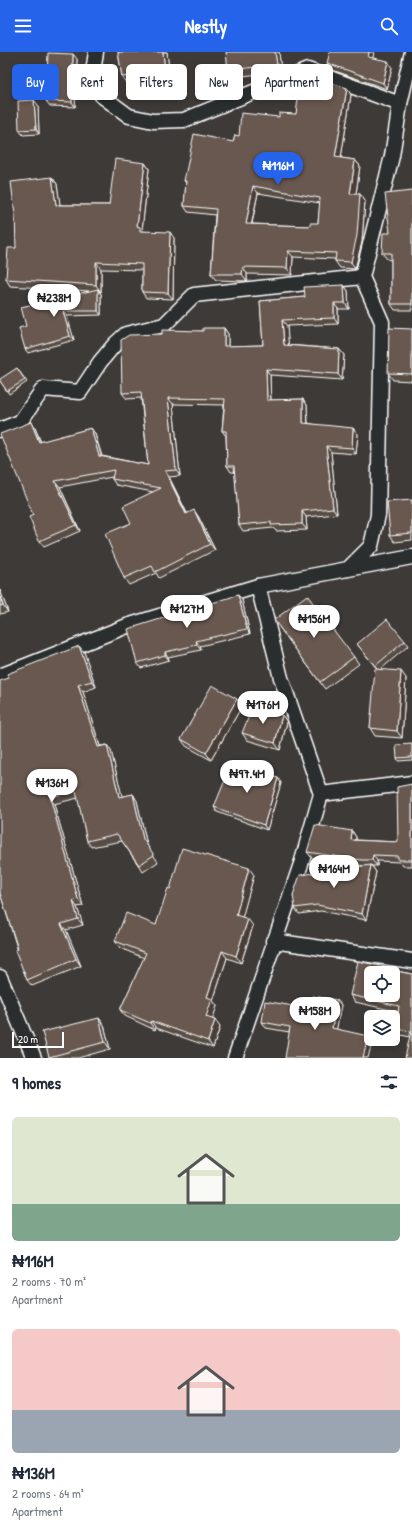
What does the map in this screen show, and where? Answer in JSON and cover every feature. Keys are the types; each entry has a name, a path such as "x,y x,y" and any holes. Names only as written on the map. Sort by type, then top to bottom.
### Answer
{"street":[{"path":"96,52 93,72 102,96 129,116 153,121 184,120 308,70 400,104"},
{"path":"348,569 371,546 378,515 382,322 362,277 392,156 400,104 412,52"},
{"path":"0,430 20,422 43,389 80,392 100,362 115,344 126,334 164,325 194,295 362,277"},
{"path":"0,676 127,626 258,586 412,558"},
{"path":"235,1058 273,942 302,861 321,794 281,678 258,586"},
{"path":"321,794 412,783"},
{"path":"273,942 412,961"},
{"path":"0,977 34,1058"}],"building":[{"path":"118,52 163,52 164,64 126,64 126,77 122,77"},
{"path":"226,52 275,52 277,64 251,64 251,68 243,68 243,64 227,64"},
{"path":"330,52 369,52 368,57 388,61 383,83 327,63"},
{"path":"48,53 73,54 73,64 67,64 67,100 72,100 72,102 46,101 59,100 59,64 48,64"},
{"path":"333,83 347,88 335,157 355,160 350,194 360,194 357,235 351,262 335,261 336,253 288,251 287,268 243,267 242,274 211,274 216,209 184,206 186,181 184,181 194,134 233,142 235,135 239,136 241,113 279,117 279,113 296,114 298,100 333,100","holes":["253,186 320,198 318,223 310,223 310,226 246,224"]},
{"path":"34,100 36,129 19,130 18,101"},
{"path":"115,159 145,163 137,226 140,227 140,231 170,232 168,293 142,292 142,264 96,262 96,285 6,279 8,248 16,248 15,215 11,182 52,177 56,205 109,205"},
{"path":"412,191 412,304 391,304 391,253 382,253 383,233 390,233 385,194"},
{"path":"344,285 345,303 334,303 334,318 282,320 284,345 339,349 338,374 266,369 267,400 303,399 303,423 353,428 352,448 326,446 333,508 302,511 302,524 271,525 271,522 239,525 234,466 227,466 226,431 222,431 225,399 168,398 176,470 165,471 186,514 194,510 210,544 155,572 152,566 124,578 105,534 131,523 123,506 161,488 112,479 114,470 55,481 76,525 39,541 29,517 33,515 0,434 31,422 39,442 91,428 99,456 148,465 141,392 122,393 121,340 129,335 162,334 162,330 203,331 203,328 224,328 224,346 263,345 260,301 305,297 304,287"},
{"path":"98,289 98,311 63,311 70,336 25,349 19,328 26,326 21,307"},
{"path":"389,328 412,329 412,374 388,373"},
{"path":"17,368 25,380 7,391 0,379"},
{"path":"412,500 412,533 390,535 387,502"},
{"path":"238,595 247,629 196,641 197,645 165,652 165,655 137,663 128,629"},
{"path":"307,595 354,657 320,682 274,620"},
{"path":"0,597 3,605 0,606"},
{"path":"387,619 405,641 375,666 357,644"},
{"path":"79,646 92,681 78,685 98,747 107,745 119,797 133,794 143,839 154,855 139,865 117,834 87,841 76,791 50,797 78,899 73,901 78,919 61,924 76,959 27,980 15,950 18,949 0,893 0,681 9,678 7,674"},
{"path":"375,669 401,671 397,731 370,728"},
{"path":"212,685 237,699 206,753 181,739"},
{"path":"253,706 282,715 275,743 242,733"},
{"path":"412,744 412,757 397,758 396,745"},
{"path":"232,763 251,771 278,778 264,825 214,807"},
{"path":"412,784 412,860 398,860 398,856 373,855 372,860 362,860 307,852 315,825 352,831 351,840 398,842 397,787"},
{"path":"182,848 249,868 236,915 248,919 236,956 222,951 207,997 212,999 206,1017 215,1020 208,1041 151,1021 150,1023 120,1010 146,953 115,941 126,913 156,925 168,888 170,889"},
{"path":"371,865 362,914 317,905 295,908 293,895 300,875"},
{"path":"358,961 380,966 364,966 364,998 350,995"},
{"path":"400,972 412,974 412,1058 405,1058 411,1031 400,1030 399,1006 381,1002 400,1002"},
{"path":"313,996 337,1000 332,1028 364,1035 364,1046 366,1046 363,1058 285,1058 290,1027 262,1022 265,1001 310,1009"},
{"path":"99,1018 105,1042 49,1057 42,1032"}]}
